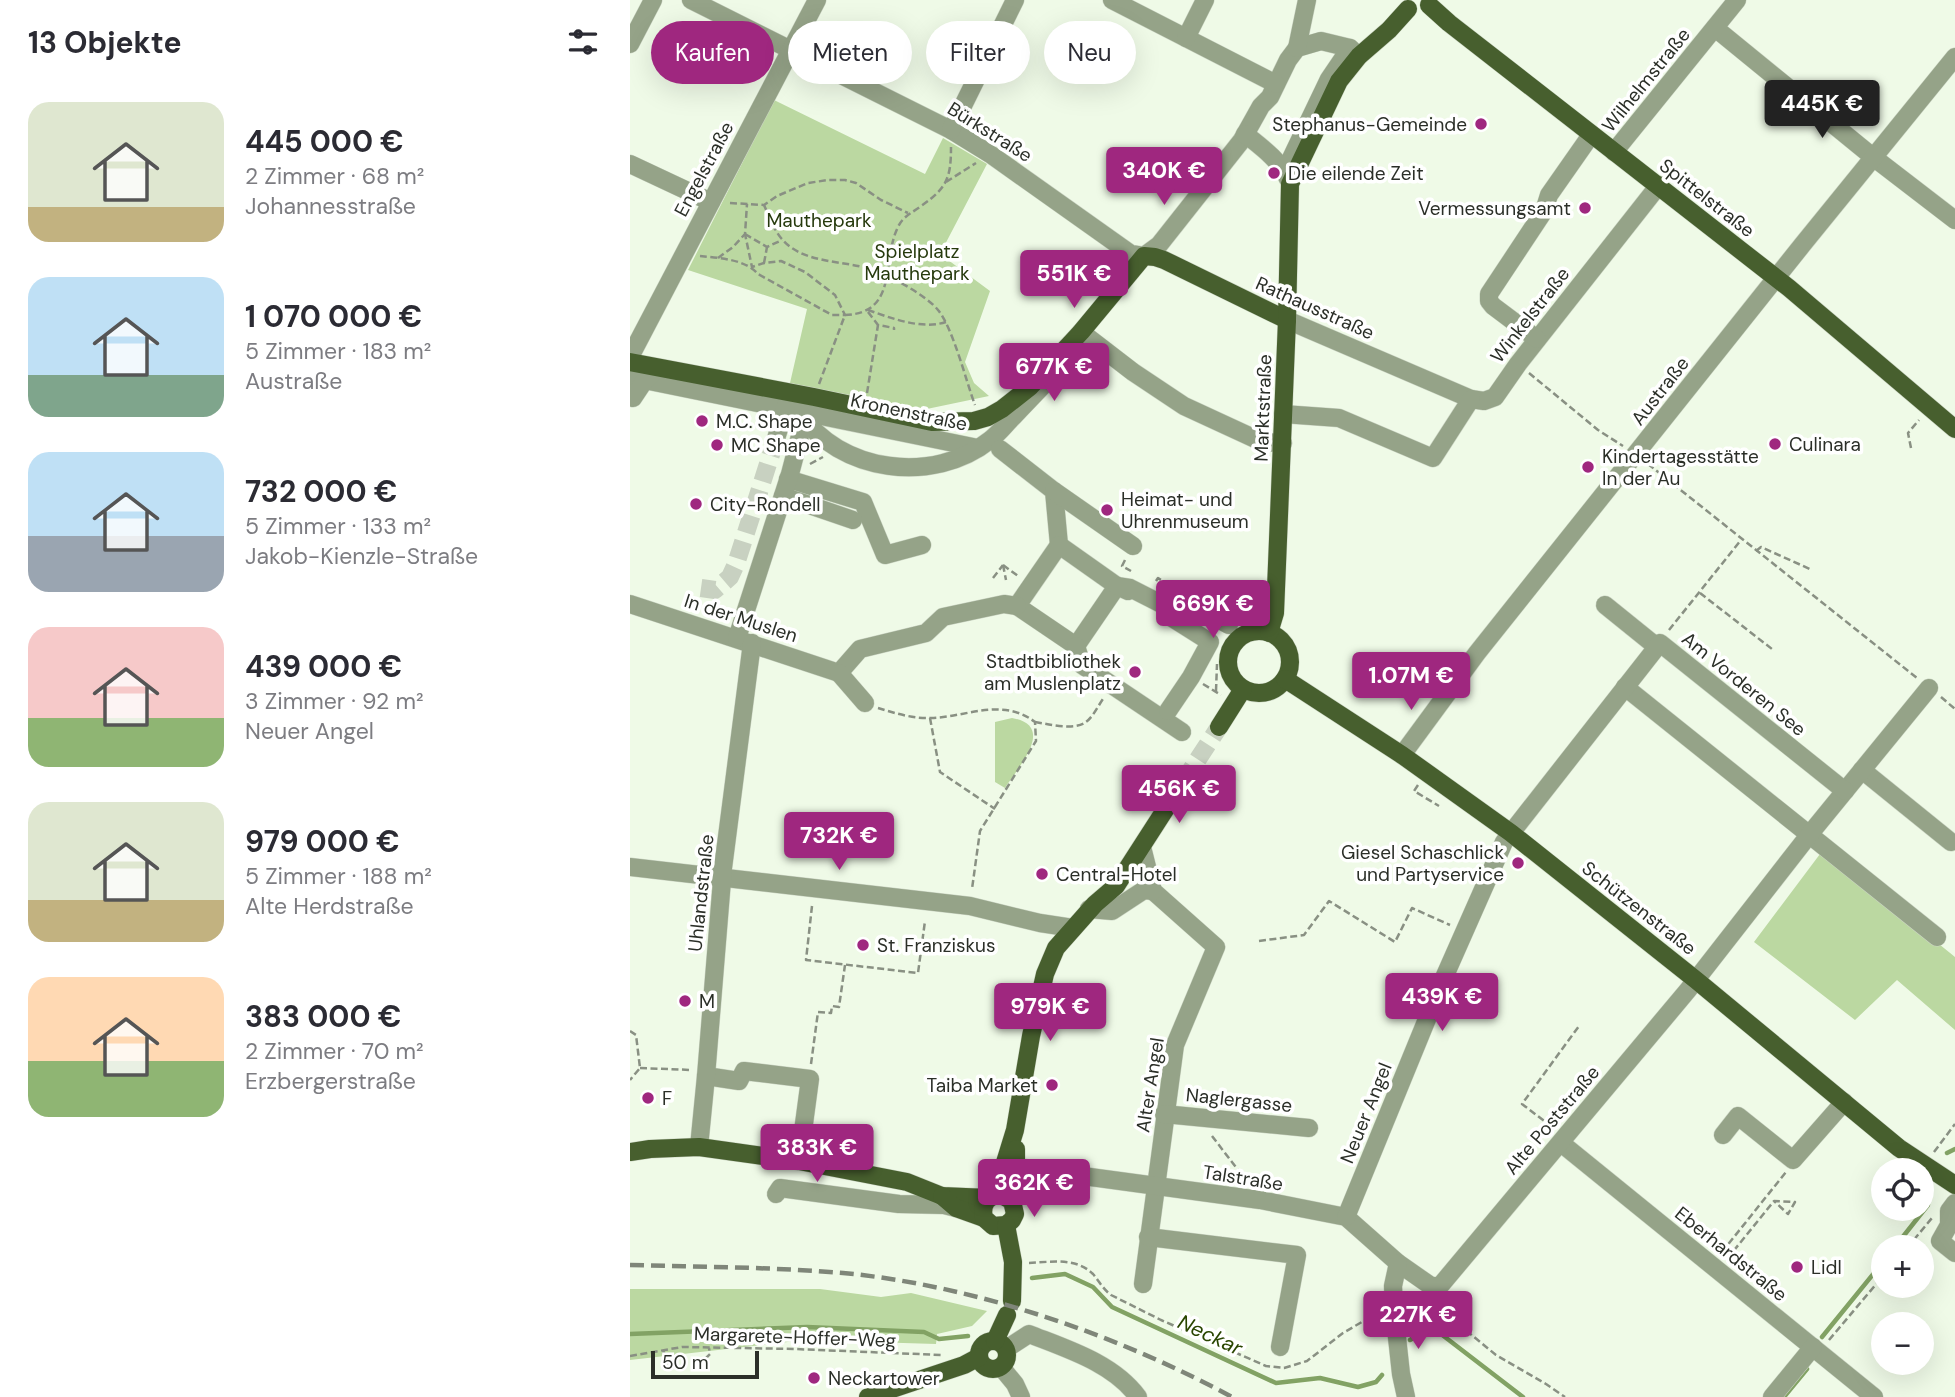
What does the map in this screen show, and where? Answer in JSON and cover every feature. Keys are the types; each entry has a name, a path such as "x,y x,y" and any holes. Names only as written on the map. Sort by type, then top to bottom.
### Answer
{"main road":[{"path":"1287,178 1354,52 1389,30 1405,4 1419,12 1430,3"},
{"name":"Spittelstraße","path":"1430,3 1449,23 1776,278 1955,429"},
{"name":"Marktstraße","path":"1269,633 1275,613 1283,443 1287,320 1287,178"},
{"name":"Rathausstraße","path":"1149,256 1287,320"},
{"path":"981,416 1002,409 1030,387 1084,334"},
{"name":"Kronenstraße","path":"630,360 645,375 791,404 814,397 932,422 974,421 981,416"},
{"path":"1258,631 1279,638 1290,657 1285,679 1271,691 1262,693 1243,689 1234,681 1229,671 1227,660 1230,649 1237,639 1247,633 1258,631"},
{"name":"Schützenstraße","path":"1285,679 1402,755 1511,833 1696,980 1899,1148 1955,1185"},
{"path":"1219,727 1243,689"},
{"path":"999,1198 1045,974 1056,948 1089,909 1116,887 1183,782"},
{"path":"984,1218 984,1205 999,1198 1016,1167 1015,1130"},
{"path":"630,1152 699,1147 799,1161 907,1182 949,1202 984,1218 993,1226 1006,1225 1015,1214 999,1198 949,1202"},
{"path":"1001,1345 1009,1308 1013,1262 1006,1225"},
{"path":"988,1341 1001,1345 1008,1355 1001,1367 991,1369 981,1364 979,1351 982,1345 988,1341"},
{"path":"868,1397 964,1365 979,1357"}],"street":[{"path":"630,44 653,0"},
{"name":"Bürkstraße","path":"691,0 788,49"},
{"name":"Engelstraße","path":"806,21 817,0"},
{"path":"951,130 1015,0"},
{"path":"1112,0 1276,84"},
{"path":"1186,38 1205,0"},
{"path":"990,446 1159,245 1245,134 1261,106 1270,97 1297,48 1307,0"},
{"name":"Wilhelmstraße","path":"1614,152 1737,0"},
{"path":"1715,28 1955,220"},
{"path":"1297,48 1321,41 1354,52"},
{"name":"Engelstraße","path":"630,360 788,54"},
{"name":"Austraße","path":"1402,755 1477,653 1955,57"},
{"name":"Bürkstraße","path":"858,84 951,130 990,154 1131,254 1149,256"},
{"path":"1245,134 1259,145 1287,178"},
{"path":"1537,339 1493,306 1489,301 1489,293 1544,211 1549,195 1591,135"},
{"path":"630,164 711,202"},
{"name":"Winkelstraße","path":"1471,399 1484,401 1495,397 1658,185"},
{"name":"Rathausstraße","path":"1287,320 1471,399"},
{"path":"1084,334 1133,372 1184,406 1262,442 1283,443"},
{"path":"632,396 645,375"},
{"path":"990,446 1030,387"},
{"path":"1283,414 1339,418 1433,458 1471,399"},
{"path":"775,442 791,404"},
{"name":"Kronenstraße","path":"791,404 990,446 1133,546"},
{"name":"Kronenstraße","path":"791,404 828,443 862,460 879,465 932,467 990,446"},
{"name":"Uhlandstraße","path":"699,1147 722,878 747,685 745,641 801,432"},
{"path":"785,488 853,520"},
{"path":"785,488 863,502 884,555 922,545"},
{"path":"1017,606 1059,545 1055,491"},
{"path":"1059,545 1122,588 1130,588 1169,612 1219,634 1168,711"},
{"path":"1076,646 1122,588"},
{"name":"In der Muslen","path":"630,604 839,673"},
{"path":"865,704 839,673 860,649 926,633 943,617 1004,604 1017,606 1076,646 1082,666 1182,732"},
{"path":"1605,605 1658,645"},
{"name":"Am Vorderen See","path":"1511,833 1658,645 1845,791"},
{"path":"1625,687 1937,937"},
{"path":"1696,980 1809,835 1929,688"},
{"path":"1862,770 1951,842"},
{"name":"Neuer Angel","path":"1346,1217 1464,931 1504,842 1511,833"},
{"path":"1089,909 1112,911 1144,890 1153,891 1142,846"},
{"path":"630,867 970,906 1073,928"},
{"name":"Alter Angel","path":"1143,1284 1175,1045 1216,947 1153,891"},
{"path":"1040,923 1056,948"},
{"name":"Alte Poststraße","path":"1398,1263 1431,1286 1440,1286 1696,980"},
{"path":"707,1073 739,1081 744,1071 810,1079 799,1161"},
{"path":"1723,1135 1738,1116 1793,1160 1844,1102"},
{"name":"Naglergasse","path":"1164,1114 1309,1128"},
{"name":"Eberhardstraße","path":"1563,1140 1874,1397"},
{"name":"Talstraße","path":"1016,1167 1260,1200 1346,1217"},
{"path":"776,1194 780,1188 899,1204 949,1202"},
{"path":"1955,1203 1949,1211 1949,1225 1940,1241 1955,1252"},
{"path":"1346,1217 1398,1263 1393,1286 1394,1310 1406,1397"},
{"path":"1148,1237 1297,1255 1280,1347"},
{"path":"1001,1345 1029,1334 1087,1357 1128,1384 1138,1397"},
{"path":"1772,1397 1816,1349"},
{"path":"1001,1367 1015,1384 1021,1397"}],"path":[{"path":"747,204 745,234 752,267 758,274 832,315 867,311 882,296 897,228 908,214 936,195 946,182 951,170 951,130"},
{"path":"946,182 990,154"},
{"path":"711,202 764,205 807,183 845,180 856,183 908,214"},
{"path":"764,205 782,240 814,258 870,269 929,300 946,322 981,416"},
{"path":"745,234 767,247"},
{"path":"718,258 745,234"},
{"path":"767,247 782,240"},
{"path":"764,263 767,247"},
{"path":"684,254 718,258 752,267 781,261 806,272 835,295 845,315 814,397"},
{"path":"867,311 900,321 937,325 946,322"},
{"path":"867,311 878,325 894,330"},
{"path":"867,393 878,325"},
{"path":"1518,365 1598,430 1636,454 1955,709"},
{"path":"1658,645 1741,540"},
{"path":"1133,546 1122,566 1138,575"},
{"path":"1756,551 1761,547 1812,570"},
{"path":"1003,565 1018,576"},
{"path":"993,578 1003,565"},
{"path":"1003,565 1006,580"},
{"path":"1699,593 1772,649"},
{"path":"865,704 895,713 930,718 1014,709 1035,722 1060,726 1081,725 1088,721 1112,686"},
{"path":"930,718 940,772 995,809"},
{"path":"971,901 980,831 1036,741 1035,722"},
{"path":"1414,791 1439,806"},
{"path":"1259,941 1304,935 1329,901 1395,943 1412,908 1464,931"},
{"path":"812,906 806,960 918,973 925,921"},
{"path":"810,1079 818,1012 831,1013 832,1006 839,1007 845,965"},
{"path":"1563,1140 1522,1104 1579,1026"},
{"path":"630,1031 636,1035 640,1068 630,1080"},
{"path":"640,1068 707,1073"},
{"path":"1196,1117 1260,1200"},
{"path":"1933,1154 1955,1124"},
{"path":"1717,1265 1793,1160"},
{"path":"1717,1265 1774,1201"},
{"path":"1774,1201 1784,1202 1795,1202 1788,1214 1774,1201"},
{"path":"1918,1235 1937,1212"},
{"path":"1024,1262 1072,1262 1083,1266 1111,1295 1160,1321 1266,1366 1284,1368 1307,1361 1343,1333 1378,1312 1435,1310 1447,1314 1496,1355 1565,1397"},
{"path":"1816,1349 1871,1289"},
{"name":"Margarete-Hoffer-Weg","path":"630,1356 682,1347 950,1355"},
{"path":"705,1359 710,1354 709,1348"},
{"path":"663,1350 668,1364"}],"green space":[{"name":"Mauthepark","path":"774,100 925,174 943,138 987,164 940,254 990,291 965,362 974,383 989,396 922,410 790,383 807,309 688,270"},
{"path":"1012,718 1025,722 1032,729 1033,738 1025,759 1005,788 995,782 995,722"},
{"path":"1823,850 1955,957 1955,1030 1897,980 1855,1020 1754,942"},
{"path":"630,1289 820,1289 881,1297 911,1293 987,1311 972,1326 937,1334 936,1344 805,1340 630,1360"}],"waterway":[{"path":"1947,1153 1955,1149"},
{"path":"1904,1235 1915,1221"},
{"name":"Neckar","path":"1032,1278 1065,1274 1093,1287 1112,1307 1276,1383 1320,1378 1358,1387 1376,1382 1382,1375"},
{"path":"1822,1337 1871,1277"},
{"name":"Neckar","path":"630,1334 807,1327 924,1332 939,1339 968,1336"},
{"name":"Neckar","path":"1410,1340 1425,1331 1441,1334 1523,1397"},
{"path":"1784,1397 1807,1369"}],"tunnel":[{"path":"701,588 715,590 730,577 775,442"},
{"path":"1183,782 1219,727"}],"railway":[{"path":"630,1265 843,1273 943,1289 1044,1316 1093,1334 1188,1374 1232,1397"}],"place":[{"name":"Stephanus-Gemeinde","path":"1481,124"},
{"name":"Die eilende Zeit","path":"1274,173"},
{"name":"Vermessungsamt","path":"1585,208"},
{"name":"M.C. Shape","path":"702,421"},
{"name":"Culinara","path":"1775,444"},
{"name":"MC Shape","path":"717,445"},
{"name":"Kindertagesstätte In der Au","path":"1588,467"},
{"name":"City-Rondell","path":"696,504"},
{"name":"Heimat- und Uhrenmuseum","path":"1107,510"},
{"name":"Stadtbibliothek am Muslenplatz","path":"1135,672"},
{"name":"Giesel Schaschlick und Partyservice","path":"1518,863"},
{"name":"Central-Hotel","path":"1042,874"},
{"name":"St. Franziskus","path":"863,945"},
{"name":"M","path":"685,1001"},
{"name":"Taiba Market","path":"1052,1085"},
{"name":"F","path":"648,1098"},
{"name":"Lidl","path":"1797,1267"},
{"name":"Neckartower","path":"814,1378"}],"park label":[{"name":"Spielplatz Mauthepark","path":"917,262"}]}
